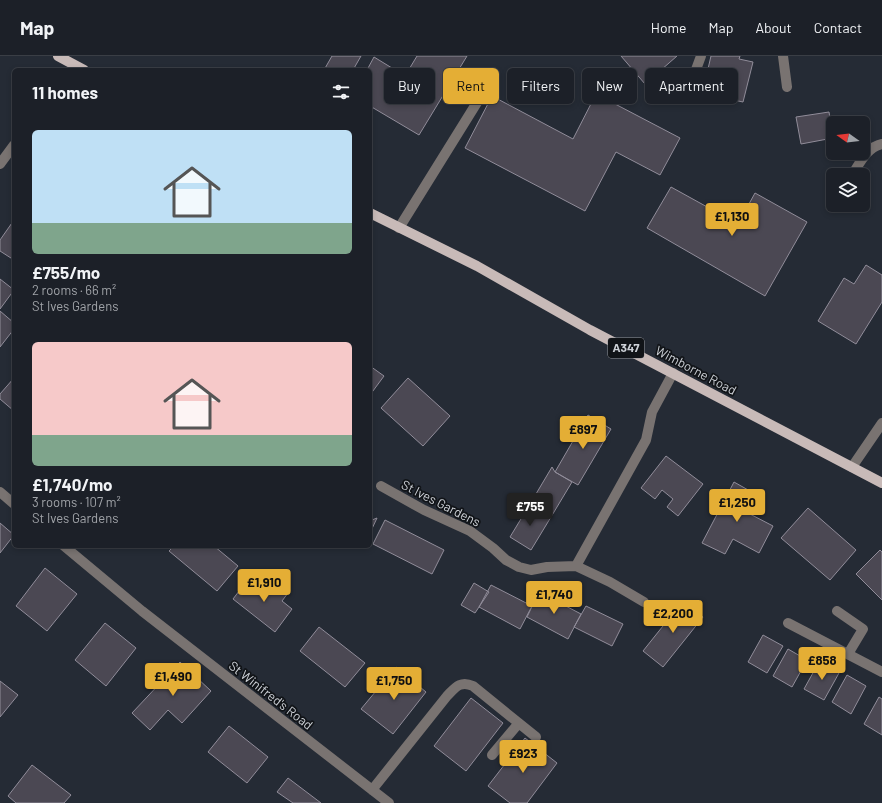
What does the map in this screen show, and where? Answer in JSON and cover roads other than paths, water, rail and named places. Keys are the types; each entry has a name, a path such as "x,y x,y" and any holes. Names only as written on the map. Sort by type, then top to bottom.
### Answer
{"main road":[{"path":"58,56 72,67"},
{"name":"Wimborne Road","path":"372,214 477,266 590,330 882,483"}],"street":[{"path":"697,68 701,56"},
{"path":"783,56 787,87"},
{"path":"399,228 476,104"},
{"path":"857,168 865,155 875,145 882,144"},
{"path":"0,164 12,148"},
{"path":"576,566 646,440 652,412 673,373"},
{"path":"852,468 882,423"},
{"name":"St Ives Gardens","path":"381,486 424,510 470,531 506,560 519,567 531,570 547,567 576,566 610,582 644,602"},
{"path":"0,492 12,502"},
{"name":"St Winifred's Road","path":"66,548 142,611 389,803"},
{"path":"837,611 863,629 848,654"},
{"path":"788,623 882,672"},
{"path":"372,790 447,696 461,684 467,683 473,686 518,724 536,737"},
{"path":"492,755 518,724"}]}
